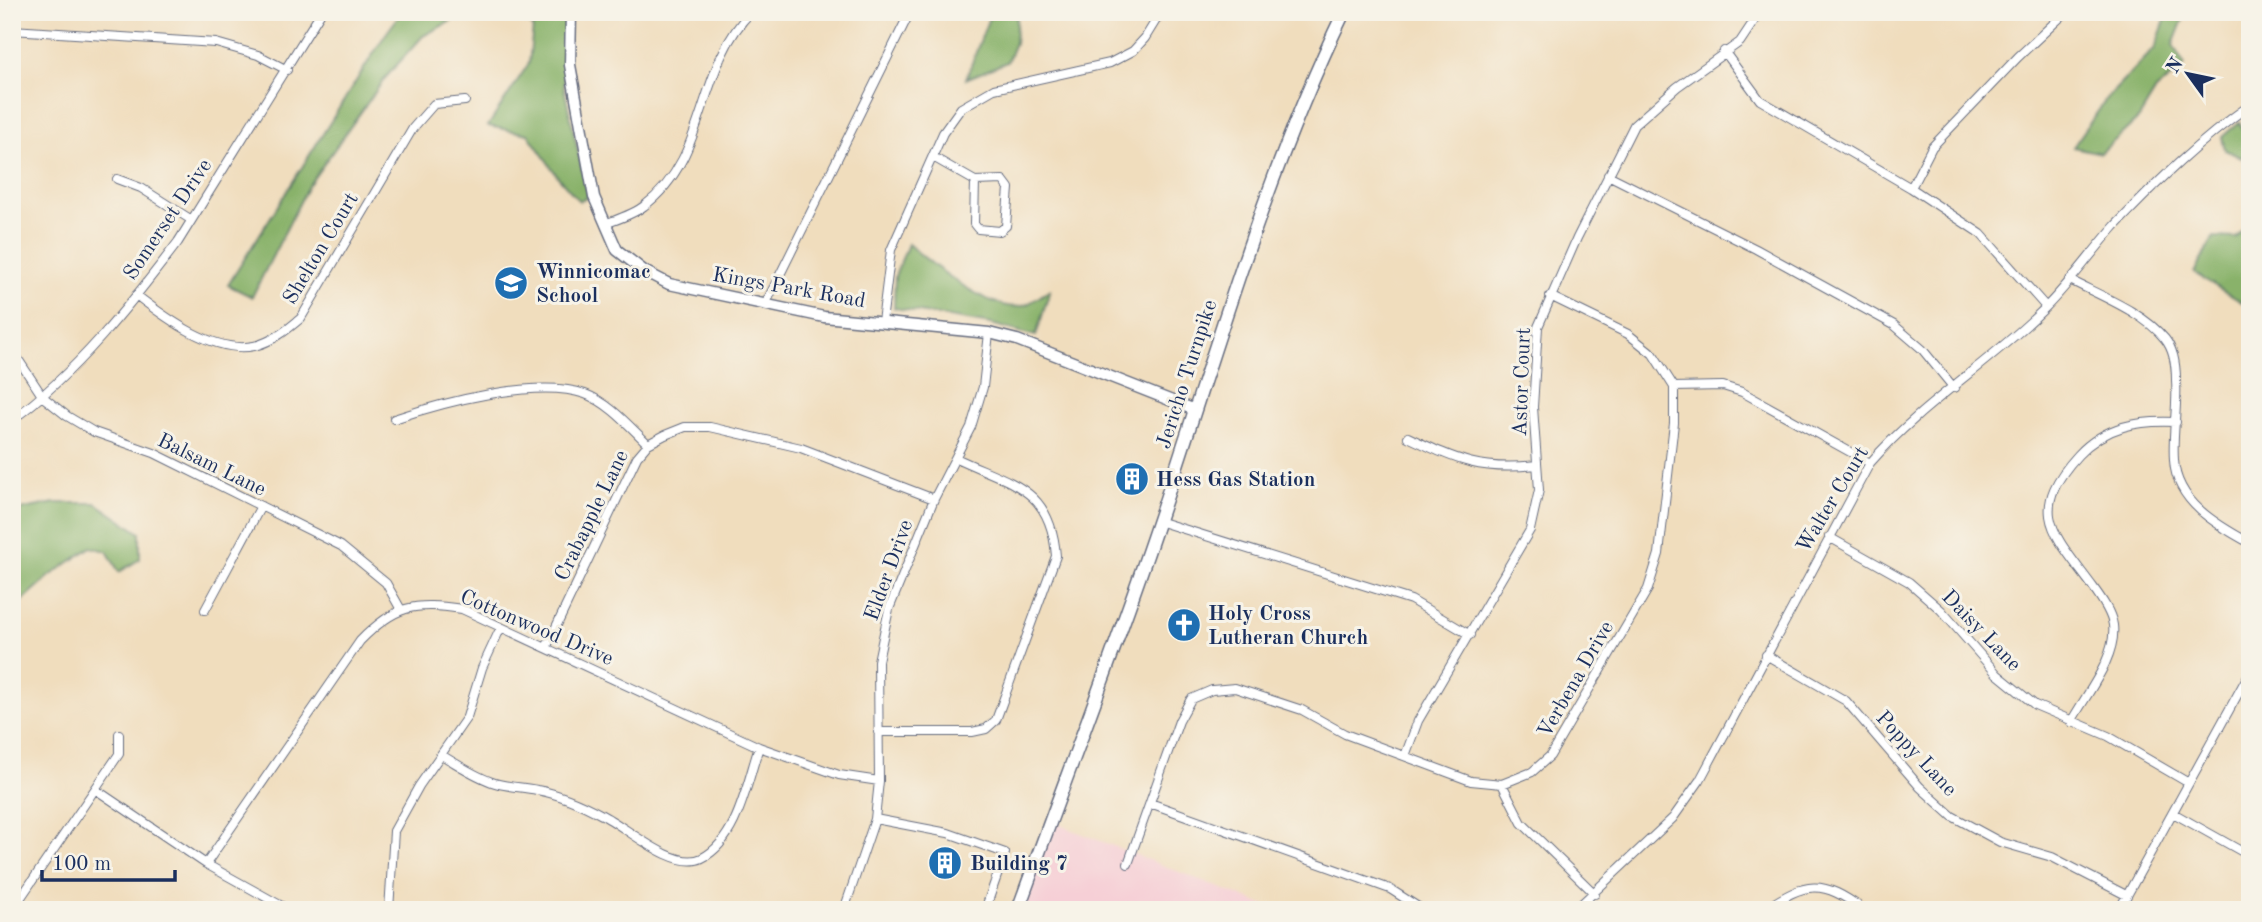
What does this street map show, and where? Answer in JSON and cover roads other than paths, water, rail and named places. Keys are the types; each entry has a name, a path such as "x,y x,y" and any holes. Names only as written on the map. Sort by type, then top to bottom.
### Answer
{"main road":[{"name":"Jericho Turnpike","path":"1018,910 1158,521 1275,172 1301,106 1344,12"}],"street":[{"name":"Somerset Drive","path":"12,420 43,397 136,295 178,242 190,219 287,71 321,12"},
{"name":"Kings Park Road","path":"571,12 570,65 594,197 617,250 644,271 669,284 824,317 989,333 1017,340 1195,410"},
{"path":"606,224 643,208 667,185 687,157 728,40 751,12"},
{"path":"765,305 910,12"},
{"path":"882,322 891,250 949,122 976,97 995,89 1110,63 1133,51 1145,38 1161,12"},
{"name":"Astor Court","path":"1405,757 1418,721 1530,530 1537,511 1533,407 1538,327 1550,296 1634,125 1648,110 1724,51 1740,42 1760,12"},
{"path":"1911,188 1933,147 2018,57 2066,12"},
{"path":"12,31 216,43 258,55 287,71"},
{"path":"1724,51 1760,100 1788,119 1911,188 1981,234 2046,307"},
{"name":"Shelton Court","path":"136,295 159,313 225,345 253,346 281,335 301,318 412,128 434,104 465,101"},
{"name":"Walter Court","path":"1575,910 1673,818 1700,780 1870,463 1894,435 1954,388 2046,307 2114,228 2206,136 2250,105"},
{"path":"933,157 975,181 1003,180 1009,188 1006,226 1000,231 978,229 974,224 975,181"},
{"path":"1608,175 1756,249 1894,325 1922,349 1954,388"},
{"path":"117,179 141,188 190,219"},
{"path":"2070,280 2136,316 2166,340 2175,363 2174,462 2181,488 2199,510 2250,543"},
{"path":"1550,296 1628,334 1653,354 1674,387 1723,386 1742,392 1870,463"},
{"name":"Elder Drive","path":"844,910 875,819 879,781 878,661 889,609 934,499 971,426 983,387 989,333"},
{"name":"Balsam Lane","path":"12,349 43,397 94,432 154,453 356,556 386,583 400,608"},
{"name":"Verbena Drive","path":"1502,784 1532,772 1550,756 1648,589 1659,554 1668,490 1674,387"},
{"path":"394,419 462,397 566,389 587,394 607,406 648,444"},
{"path":"2071,722 2113,644 2113,622 2102,600 2057,538 2047,506 2058,478 2081,451 2113,429 2144,420 2176,422"},
{"name":"Crabapple Lane","path":"546,648 629,471 648,444 685,427 710,427 801,448 934,499"},
{"path":"1408,437 1478,467 1537,465"},
{"path":"878,732 972,732 986,729 996,720 1056,556 1054,531 1044,507 1028,492 956,457"},
{"path":"205,610 261,506"},
{"path":"1158,521 1411,600 1470,635"},
{"name":"Daisy Lane","path":"1829,537 1909,582 1941,610 1997,674 2035,705 2108,736 2187,782"},
{"name":"Cottonwood Drive","path":"400,608 431,605 462,609 759,747 839,775 879,781"},
{"path":"206,864 360,641 379,621 400,608"},
{"path":"389,910 394,831 419,786 443,756 467,717 482,668 501,627"},
{"name":"Poppy Lane","path":"1766,655 1822,684 1846,701 1920,787 1952,816 2000,842 2052,857 2126,895"},
{"path":"2119,910 2187,782 2250,672"},
{"path":"1128,864 1179,721 1191,699 1212,690 1234,688 1302,710 1345,734 1471,781 1502,784 1522,822 1595,894"},
{"path":"13,909 119,754 119,734"},
{"path":"443,756 496,783 540,790 569,800 604,816 646,844 681,860 700,859 720,843 735,818 759,747"},
{"path":"95,789 206,864 289,910"},
{"path":"1150,803 1390,889 1423,910"},
{"path":"2172,813 2250,856"},
{"path":"875,819 948,833 1005,853 985,910"},
{"path":"1764,910 1804,886 1828,887 1864,910"}],"place":[{"name":"Winnicomac School","path":"511,283"},
{"name":"Hess Gas Station","path":"1132,479"},
{"name":"Holy Cross Lutheran Church","path":"1184,625"},
{"name":"Building 7","path":"945,863"}]}
